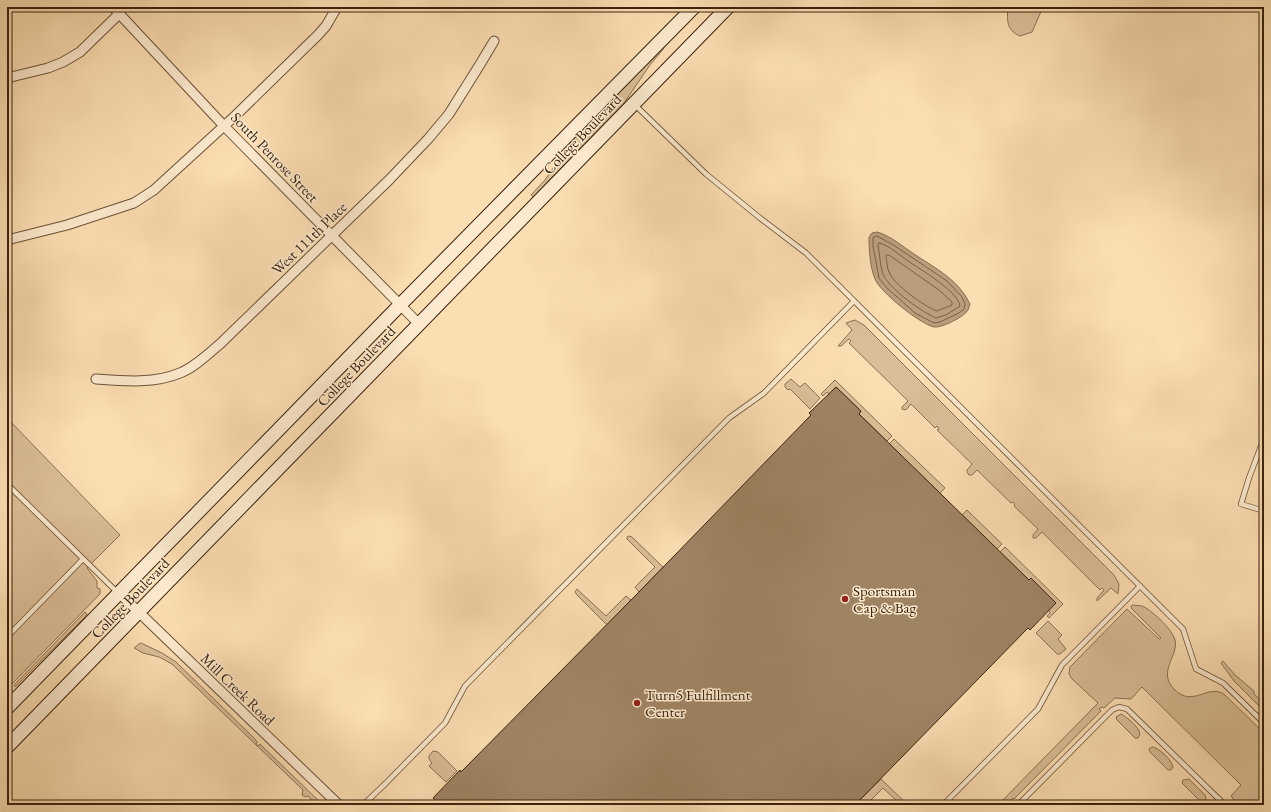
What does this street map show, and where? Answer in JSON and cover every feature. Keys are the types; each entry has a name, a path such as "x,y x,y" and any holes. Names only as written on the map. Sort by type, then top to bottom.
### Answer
{"main road":[{"name":"College Boulevard","path":"7,708 400,305 694,7"},
{"name":"College Boulevard","path":"7,747 728,7"}],"street":[{"path":"7,240 68,225 134,203 154,190 224,126 318,35 326,26 337,7"},
{"path":"7,78 48,68 63,62 80,52 116,10"},
{"name":"South Penrose Street","path":"116,10 224,126 419,324"},
{"name":"West 111th Place","path":"96,379 139,381 169,377 181,373 200,361 220,344 389,180 449,114 494,41"},
{"name":"Mill Creek Road","path":"118,593 339,805"}],"lane":[{"path":"633,104 706,174 806,253 854,300 1183,629 1196,669 1223,683 1264,723"},
{"path":"363,805 445,724 465,686 729,418 764,393 854,300"},
{"path":"1264,438 1241,504 1264,511"},
{"path":"7,484 118,593"},
{"path":"7,638 83,559"},
{"path":"943,805 1038,709 1062,665 1140,586"},
{"path":"1018,805 1112,710 1119,707 1127,709 1225,805"},
{"path":"1214,805 1219,799"}],"shaded area":[{"path":"1008,7 1043,7 1032,32 1020,36 1012,31 1008,24"},
{"path":"663,46 664,48 650,65 624,103 533,197 531,195 545,180 576,135"},
{"path":"855,320 864,325 1114,575 1119,584 1118,594 1111,588 1097,601 1097,598 1104,590 1102,588 1100,590 1042,532 1036,538 1033,538 1033,535 1038,529 1014,506 1015,504 1013,502 1011,503 977,470 972,475 969,475 967,470 972,464 937,430 939,429 937,426 935,428 911,404 906,410 902,409 908,401 849,343 851,341 849,339 841,346 838,346 852,330 846,323"},
{"path":"791,379 800,387 805,383 820,398 810,409 790,389 788,390 785,387 785,384"},
{"path":"835,380 892,436 887,441 859,414 861,411 836,387 829,394 827,392 823,396 821,394"},
{"path":"7,418 120,535 87,568 97,581 97,588 100,589 100,594 7,689"},
{"path":"894,439 945,488 940,493 889,444"},
{"path":"967,510 1002,544 997,549 962,515"},
{"path":"629,536 632,537 663,567 639,592 635,587 655,567 627,539"},
{"path":"1005,547 1063,604 1049,618 1047,616 1050,613 1031,579 1029,580 1000,552"},
{"path":"577,589 606,616 626,596 631,600 607,625 577,595 575,592"},
{"path":"1131,606 1142,606 1150,611 1163,622 1175,640 1174,652 1168,670 1169,682 1174,689 1188,697 1213,691 1219,692 1225,695 1264,733 1264,801 1260,805 1248,805 1243,800 1238,805 1231,796 1241,785 1142,687 1131,699 1115,698 1104,708 1102,707 1099,709 1101,711 1014,799 1013,798 1011,800 1012,801 1009,805 998,805 1098,703 1072,679 1069,674 1070,667 1127,609 1159,639 1161,638 1132,609"},
{"path":"85,612 87,614 84,618 15,687 14,685"},
{"path":"1048,621 1062,635 1058,639 1066,649 1060,654 1057,654 1036,633"},
{"path":"141,643 162,653 176,662 254,738 258,746 260,744 323,805 316,805 308,796 306,797 302,795 303,790 172,664 159,657 143,653 134,648"},
{"path":"1223,661 1235,675 1254,691 1254,694 1264,703 1264,711 1234,681 1221,663"},
{"path":"1121,714 1135,725 1140,734 1138,738 1135,738 1117,720 1116,717"},
{"path":"1152,747 1161,751 1172,764 1173,767 1171,770 1168,770 1150,752 1149,749"},
{"path":"433,751 438,752 457,771 446,782 429,766 432,763 429,756"},
{"path":"881,779 908,805 901,805 883,788 866,805 860,805 857,803"},
{"path":"1189,779 1205,795 1206,799 1204,803 1201,802 1182,783 1183,780"}],"water":[{"path":"877,232 887,236 953,281 960,288 970,304 966,313 947,324 934,327 910,314 884,292 875,279 870,253 869,237 872,233"}],"building":[{"name":"Sportsman Cap & Bag","path":"836,387 861,411 859,414 1029,580 1031,578 1056,603 1030,630 1028,628 855,805 440,805 433,798 460,770 461,772 639,592 811,415 809,413"}],"place":[{"name":"Sportsman Cap & Bag","path":"845,599"},
{"name":"Turn5 Fulfillment Center","path":"637,703"}]}
